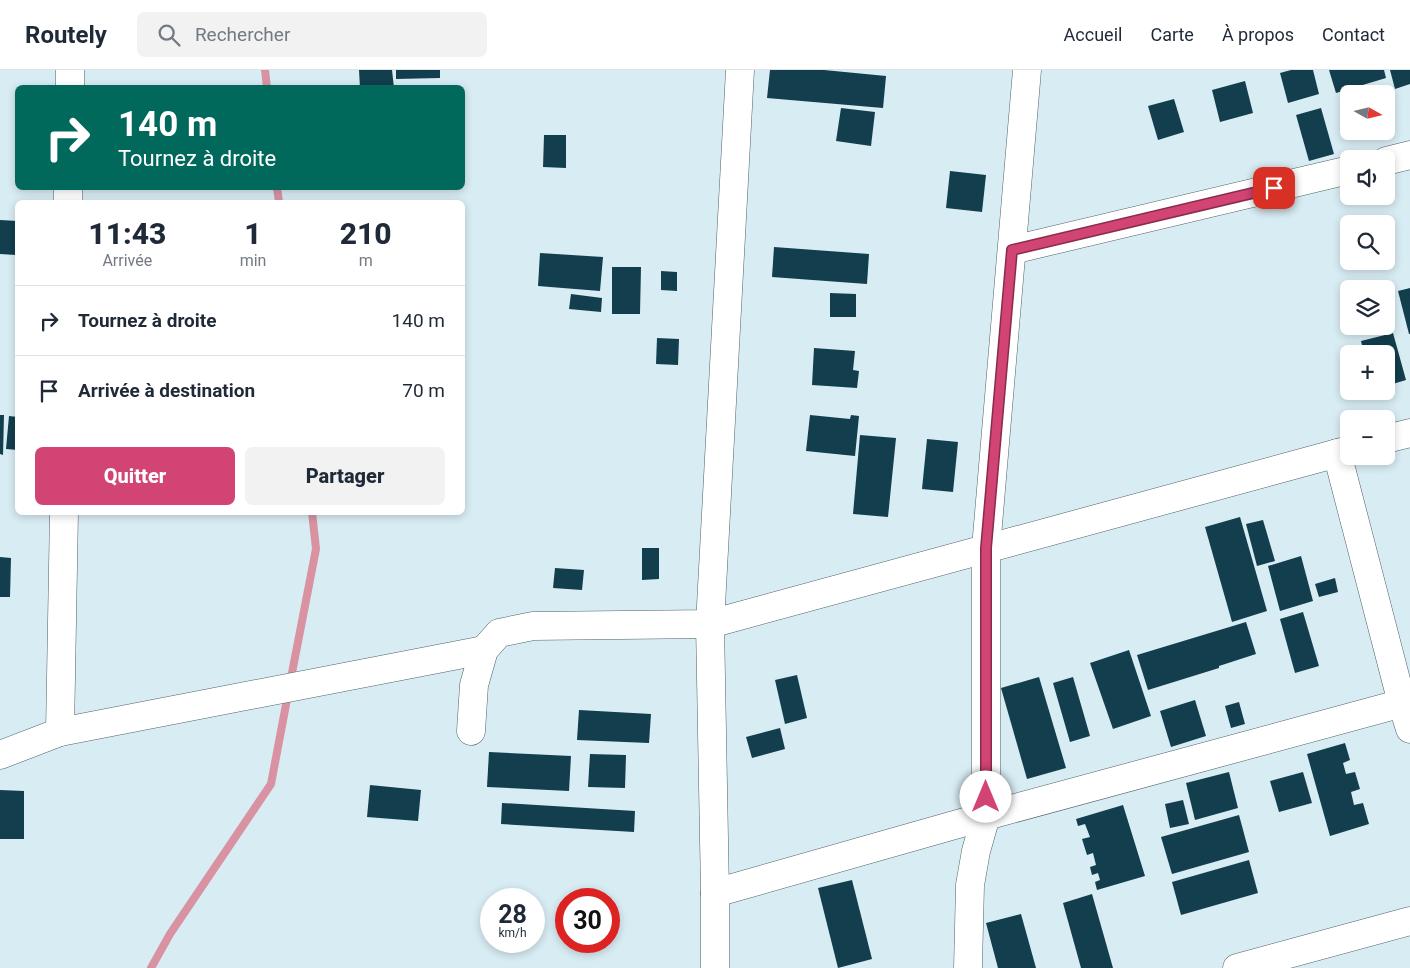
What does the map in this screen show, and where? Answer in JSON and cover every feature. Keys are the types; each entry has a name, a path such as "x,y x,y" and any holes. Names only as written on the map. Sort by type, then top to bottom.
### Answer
{"street":[{"path":"70,70 70,85"},
{"path":"715,968 716,893 710,624 740,70"},
{"path":"968,968 970,885 976,851 986,816 986,548 1027,70"},
{"path":"1395,159 1410,155"},
{"path":"1012,250 1340,172"},
{"path":"1395,437 1410,433"},
{"path":"471,731 474,685 484,650 499,633 533,626 710,624 1340,452"},
{"path":"1347,465 1406,702 1410,729"},
{"path":"60,732 64,515"},
{"path":"0,755 60,732 484,650"},
{"path":"716,893 986,816 1406,702"},
{"path":"1237,968 1410,920"}],"building":[{"path":"359,70 392,70 394,85 360,85"},
{"path":"396,70 440,70 440,78 396,79"},
{"path":"770,70 824,70 886,76 883,108 767,98"},
{"path":"1291,70 1313,70 1319,94 1288,103 1280,73"},
{"path":"1329,70 1384,70 1386,78 1363,85 1340,85 1340,92 1336,93"},
{"path":"1390,70 1410,70 1410,84 1395,89"},
{"path":"1245,81 1253,113 1220,122 1212,90"},
{"path":"1174,99 1184,132 1158,140 1148,106"},
{"path":"841,108 875,112 871,146 836,141"},
{"path":"1321,108 1334,154 1309,161 1296,115"},
{"path":"544,135 566,135 566,168 543,167"},
{"path":"950,171 986,175 982,212 946,208"},
{"path":"0,220 15,221 15,255 0,254"},
{"path":"774,247 869,254 867,284 772,277"},
{"path":"540,253 603,257 600,291 538,286"},
{"path":"612,267 641,267 640,314 612,314"},
{"path":"661,271 677,272 677,291 661,290"},
{"path":"1410,288 1410,334 1409,334 1398,291"},
{"path":"830,293 856,294 856,317 830,317"},
{"path":"571,294 602,298 601,312 569,309"},
{"path":"1385,335 1394,335 1406,380 1395,383 1395,345 1362,345 1361,341"},
{"path":"657,338 679,339 678,365 656,364"},
{"path":"814,348 855,351 853,370 859,371 857,388 812,385"},
{"path":"0,415 4,415 3,455 0,454"},
{"path":"810,415 850,419 851,415 859,416 855,456 806,451"},
{"path":"9,416 15,417 15,450 6,449"},
{"path":"860,435 896,438 888,517 853,514"},
{"path":"927,439 958,442 953,492 922,489"},
{"path":"1240,517 1267,611 1232,622 1205,527"},
{"path":"1263,520 1275,561 1257,566 1246,524"},
{"path":"642,548 659,548 659,579 642,580"},
{"path":"1301,556 1313,601 1280,611 1268,566"},
{"path":"0,557 11,558 10,597 0,597"},
{"path":"555,568 584,570 582,590 553,588"},
{"path":"1335,578 1338,592 1319,597 1315,584"},
{"path":"1303,612 1319,666 1295,673 1280,619"},
{"path":"1246,622 1256,654 1219,666 1219,668 1148,690 1137,655"},
{"path":"1129,650 1151,716 1113,729 1090,663"},
{"path":"797,675 807,718 785,724 775,680"},
{"path":"1039,677 1066,768 1027,779 1001,688"},
{"path":"1073,677 1090,736 1070,742 1053,683"},
{"path":"1195,700 1206,736 1171,747 1160,711"},
{"path":"1239,702 1245,724 1231,728 1225,706"},
{"path":"579,710 651,714 649,743 577,740"},
{"path":"780,728 785,749 752,758 746,737"},
{"path":"1345,743 1350,760 1343,763 1346,774 1355,772 1360,789 1351,792 1354,805 1363,803 1369,824 1330,836 1307,754"},
{"path":"489,752 571,756 569,791 487,787"},
{"path":"590,754 626,755 625,788 588,787"},
{"path":"1229,772 1238,808 1195,820 1186,783"},
{"path":"1303,772 1312,803 1279,812 1270,781"},
{"path":"370,785 421,790 418,821 367,817"},
{"path":"0,790 24,791 24,839 0,839"},
{"path":"1183,800 1189,824 1170,828 1165,804"},
{"path":"502,803 635,811 634,832 501,824"},
{"path":"1123,805 1145,876 1097,890 1095,882 1100,880 1098,873 1092,875 1090,867 1096,865 1093,853 1087,855 1082,839 1090,837 1085,824 1078,826 1076,819"},
{"path":"1239,815 1249,852 1172,874 1161,837"},
{"path":"1249,860 1258,893 1181,915 1172,882"},
{"path":"852,880 872,959 838,968 818,888"},
{"path":"1092,894 1113,968 1081,968 1063,903"},
{"path":"1021,914 1036,968 998,968 986,923"}],"waterway":[{"path":"265,70 267,85"},
{"path":"277,190 279,200"},
{"path":"290,683 316,549 312,515"},
{"path":"151,968 170,934 271,784 288,694"}],"route":[{"path":"986,797 986,548 1012,250 1274,188"}]}
